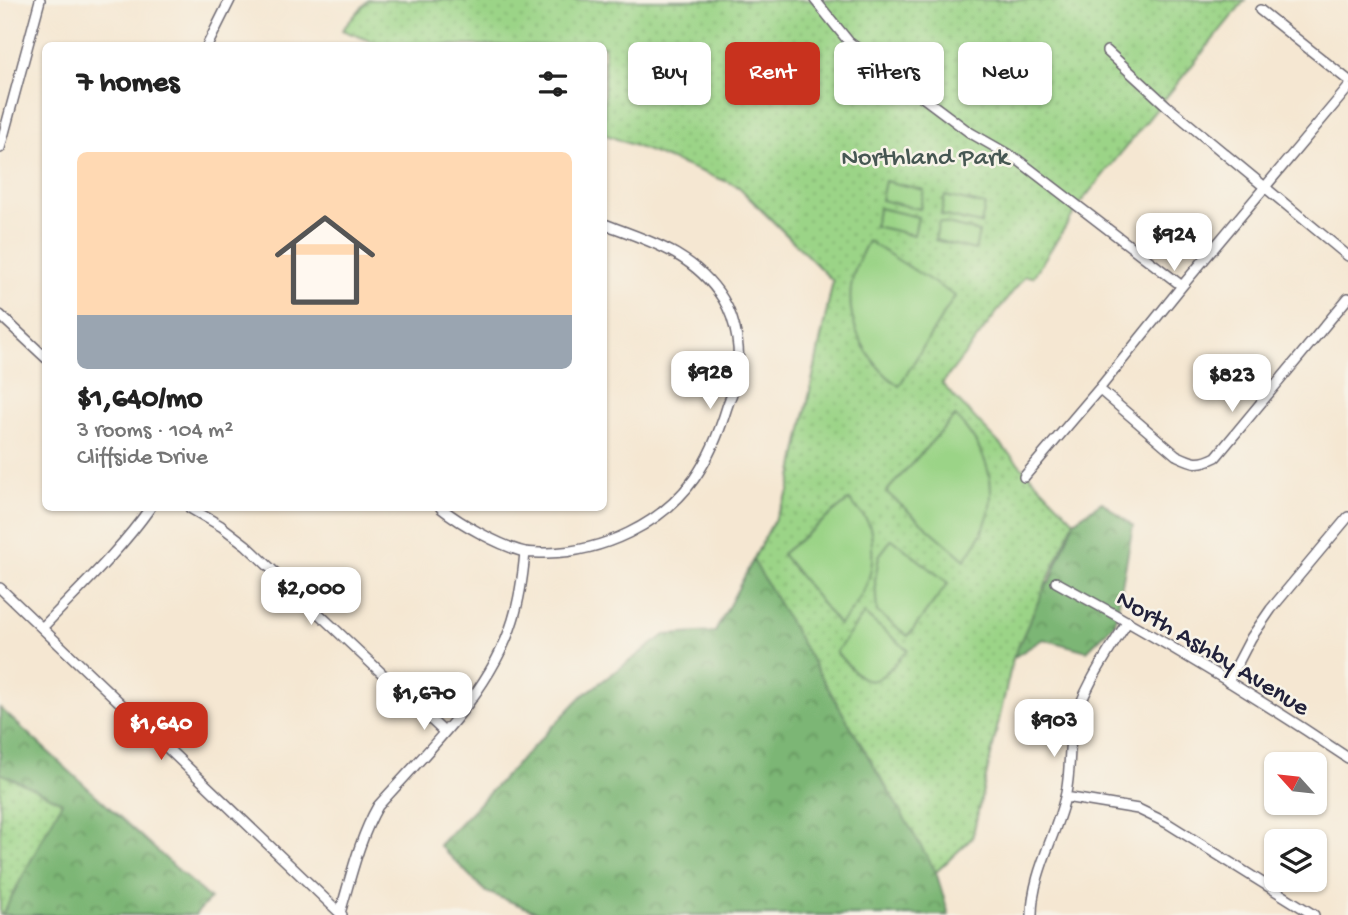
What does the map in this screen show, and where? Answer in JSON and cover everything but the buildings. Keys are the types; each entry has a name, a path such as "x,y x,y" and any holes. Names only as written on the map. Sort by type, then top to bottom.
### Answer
{"street":[{"path":"0,148 1,136 40,0"},
{"path":"209,42 230,0"},
{"path":"815,0 849,43 969,132 1018,160 1182,286"},
{"path":"1260,9 1348,80"},
{"path":"1107,51 1167,106 1348,256"},
{"path":"1024,477 1348,88"},
{"path":"446,511 497,541 525,552 555,552 595,546 632,531 666,509 695,478 719,432 736,380 739,356 732,318 723,299 703,275 681,256 607,225"},
{"path":"1099,389 1176,455 1202,464 1216,457 1348,298"},
{"path":"0,315 42,354"},
{"path":"42,628 111,556 148,511"},
{"path":"195,511 246,545 444,732"},
{"path":"1228,682 1251,638 1272,608 1348,517"},
{"path":"0,588 341,914 354,865 370,820 378,806 444,732 499,654 521,589 525,552"},
{"name":"North Ashby Avenue","path":"1056,582 1128,621 1348,758"},
{"path":"1032,915 1036,883 1065,797 1072,732 1079,709 1100,666 1128,621"},
{"path":"1065,797 1138,809 1167,823 1314,915"}],"green space":[{"path":"368,0 819,0 834,61 834,105 845,105 922,417 988,642 1050,582 1074,521 1102,502 1133,526 1115,623 1087,651 1043,639 1013,658 972,838 936,872 949,915 544,915 486,892 439,845 582,696 665,635 715,632 789,492 833,281 660,105 711,105 711,42 628,42 628,71 607,49 607,42 583,42"},
{"name":"Northland Park","path":"368,0 1245,0 1082,201 1033,277 1025,276 942,384 1074,521 1013,658 972,838 936,872 753,560 789,492 833,281 738,186 607,135 607,42 373,42 342,30"},
{"path":"885,181 924,190 920,209 881,200"},
{"path":"945,196 985,205 981,224 941,215"},
{"path":"879,208 918,217 914,235 874,226"},
{"path":"939,222 979,232 975,250 935,240"},
{"path":"868,241 955,296 899,386 868,353 860,340 851,312 852,281"},
{"path":"955,416 976,443 983,457 991,488 987,520 965,560 886,492"},
{"path":"849,500 869,525 872,558 864,589 839,625 782,554"},
{"path":"892,539 948,583 908,636 877,612 875,581 879,556"},
{"path":"864,614 908,650 887,672 872,681 858,675 836,652"},
{"path":"0,708 210,899 195,915 0,915"},
{"path":"0,773 62,802 2,915 0,915"}]}
